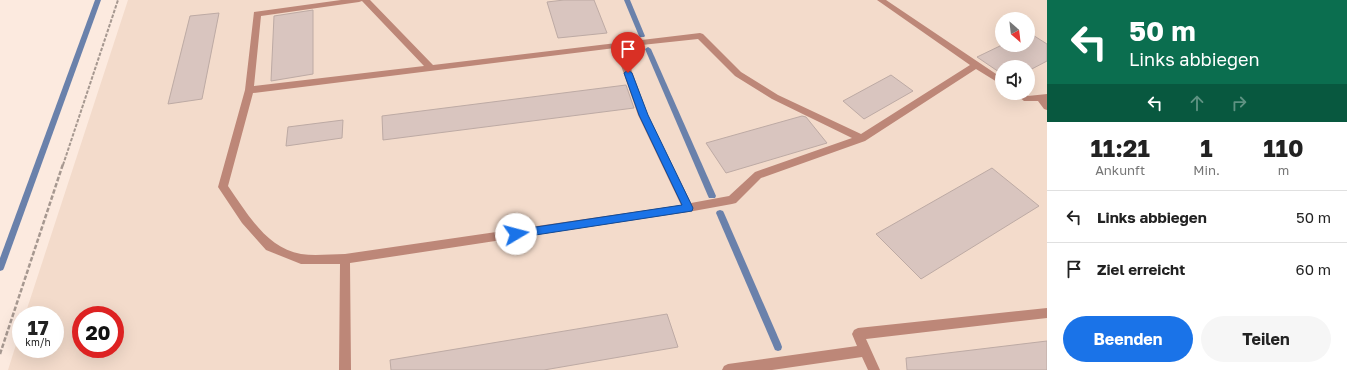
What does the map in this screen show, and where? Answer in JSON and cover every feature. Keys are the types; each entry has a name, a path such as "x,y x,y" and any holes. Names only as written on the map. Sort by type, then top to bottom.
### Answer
{"lane":[{"path":"359,0 257,14 249,90 223,187 246,220 270,247 301,259 345,259 688,208 732,200 758,175 862,138 976,64"},
{"path":"366,0 431,68"},
{"path":"881,0 995,77"},
{"path":"249,90 700,36 738,74 775,97 862,138"},
{"path":"618,45 644,115 688,208"},
{"path":"1044,98 1047,107"},
{"path":"345,259 345,370"},
{"path":"874,370 858,334 1047,313"},
{"path":"728,370 865,351"}],"path":[{"path":"0,354 118,0"}],"shaded area":[{"path":"128,0 1047,0 1047,370 8,370 12,357 64,358 64,306 28,306"}],"building":[{"path":"564,0 594,0 607,33 558,38 547,2"},
{"path":"313,10 313,74 271,81 274,16"},
{"path":"219,13 202,99 168,104 190,16"},
{"path":"1035,36 1047,44 1047,61 1035,67 1035,60 995,60 995,69 977,57 995,48 995,52 1035,52"},
{"path":"891,75 913,91 864,119 843,101"},
{"path":"626,85 634,108 383,140 382,116"},
{"path":"802,116 806,117 827,143 726,173 706,143"},
{"path":"343,120 342,138 286,146 288,127"},
{"path":"992,168 1039,206 921,279 876,234"},
{"path":"667,314 678,347 544,370 391,370 390,360"},
{"path":"1047,341 1047,370 907,370 906,358"}],"waterway":[{"path":"0,268 98,0"},
{"path":"627,0 642,36"},
{"path":"648,49 712,196"},
{"path":"720,213 778,347"}],"route":[{"path":"516,234 688,208 644,115 628,73"}]}
